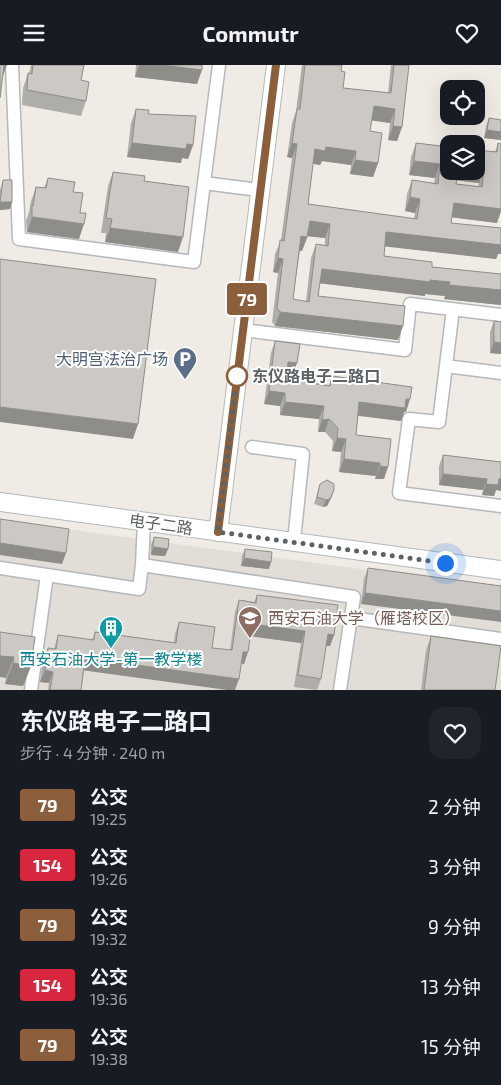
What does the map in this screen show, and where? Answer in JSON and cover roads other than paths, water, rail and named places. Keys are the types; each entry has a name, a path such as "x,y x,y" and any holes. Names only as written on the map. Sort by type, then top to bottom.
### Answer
{"main road":[{"path":"214,526 266,65"},
{"path":"214,526 243,330 276,65"},
{"name":"电子二路","path":"0,491 501,570"},
{"name":"电子二路","path":"0,502 144,521 295,531 501,558"}],"street":[{"path":"12,65 20,239 194,262 220,65"},
{"path":"204,183 251,189"},
{"path":"243,330 405,350 410,304 501,315"},
{"path":"453,309 439,422 408,419 400,493 501,506"},
{"path":"446,366 501,373"},
{"path":"252,447 303,454 295,531"},
{"path":"0,568 138,589 142,565 144,521"},
{"path":"142,565 354,597 340,690"},
{"path":"31,690 47,575"},
{"path":"351,618 501,639"}],"place":[{"name":"东仪路电子二路口","path":"237,376"},
{"name":"大明宫法治广场","path":"185,380"},
{"name":"西安石油大学（雁塔校区）","path":"250,639"},
{"name":"西安石油大学-第一教学楼","path":"111,649"}]}
